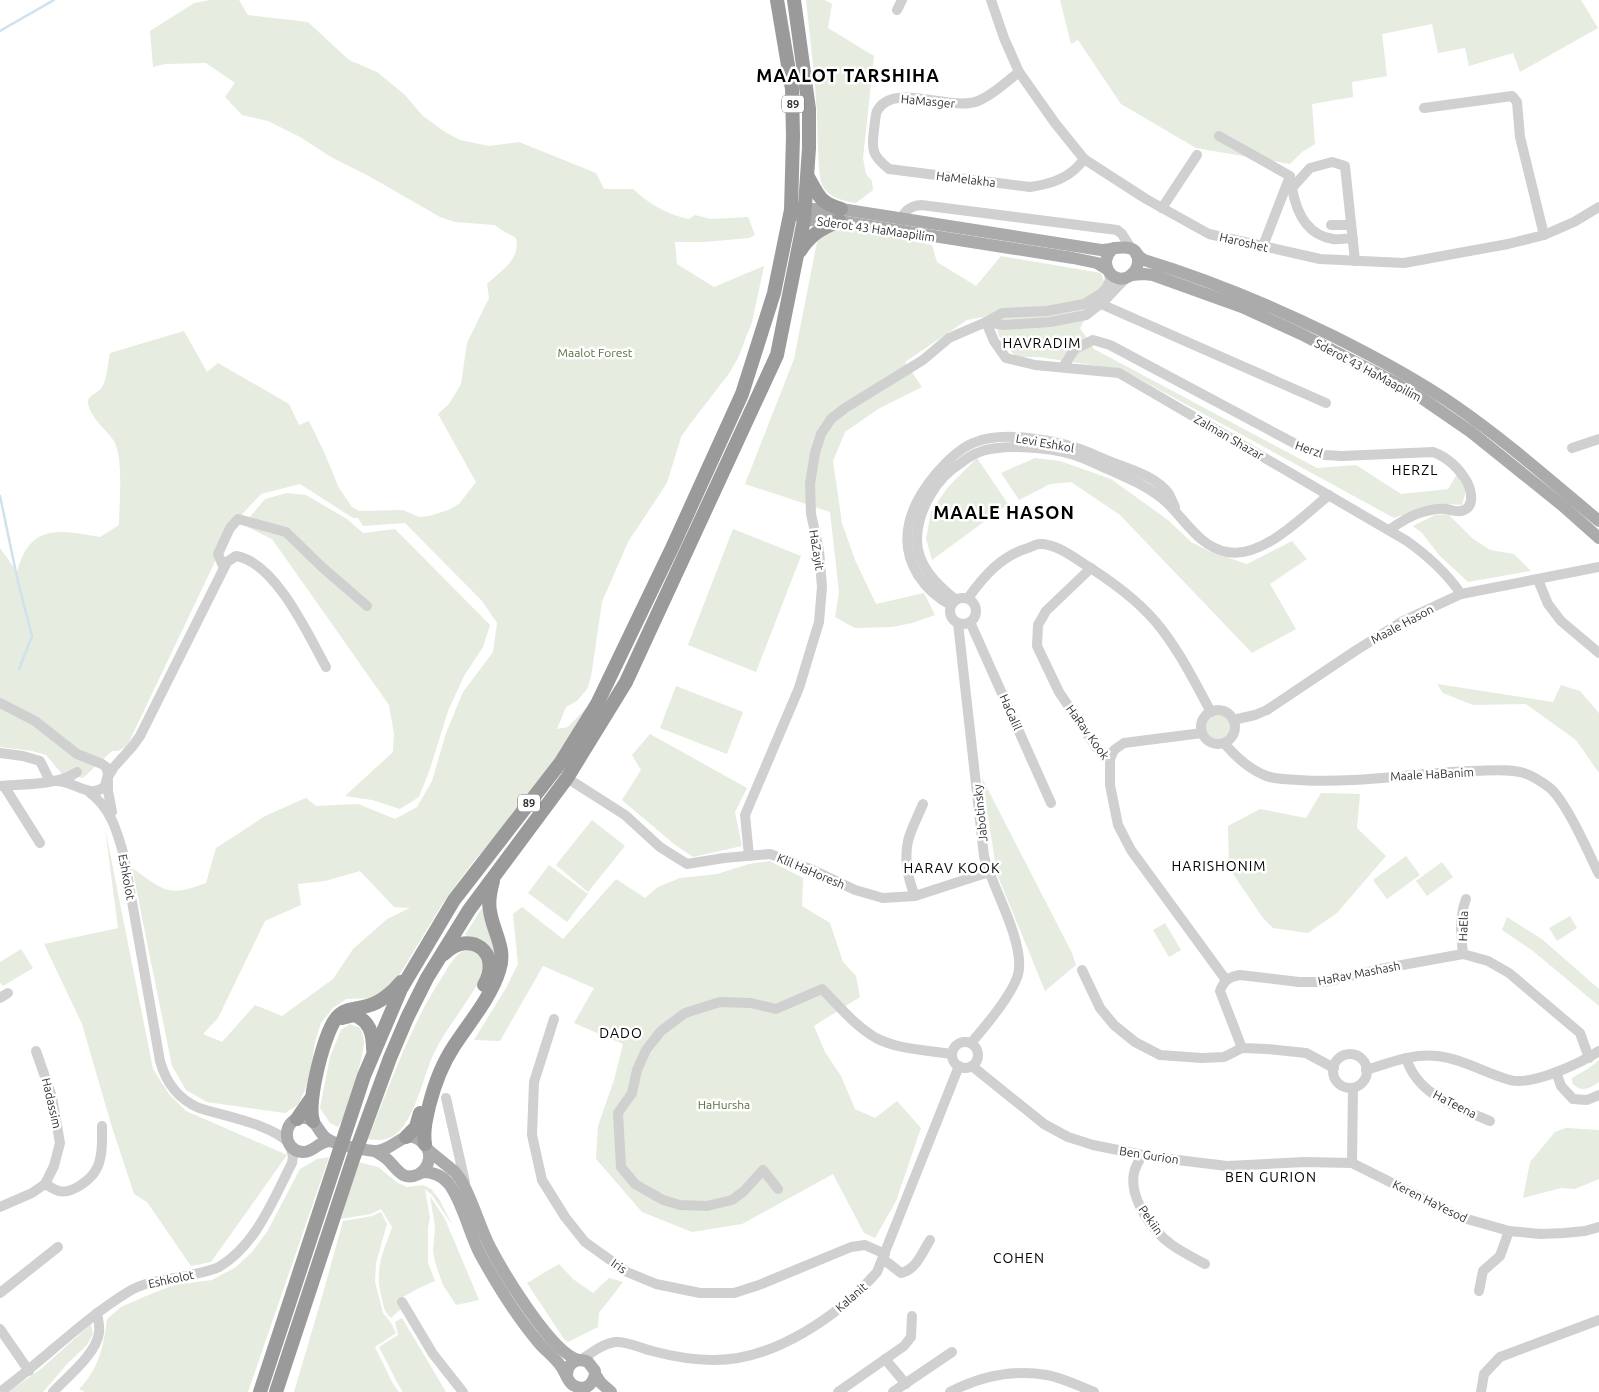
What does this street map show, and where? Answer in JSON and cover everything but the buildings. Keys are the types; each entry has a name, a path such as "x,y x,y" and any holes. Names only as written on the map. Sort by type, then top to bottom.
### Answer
{"highway":[{"name":"89","path":"276,1392 353,1159 390,1058 414,1004 438,960 469,910 567,778 626,682 777,355 797,256 800,213 793,157 792,89 777,0"},
{"name":"89","path":"260,1392 364,1076 401,989 454,900 561,762 601,696 676,539 742,394 800,213 808,177 809,109 794,0"},
{"path":"797,256 808,239 840,215 820,198 808,177"},
{"path":"426,1147 424,1126 442,1068 453,1047 490,990 502,963 501,946 492,920 489,904 489,896 496,872"},
{"path":"400,1141 416,1127 431,1076 442,1052 484,987 490,971 488,956 484,949 473,943 463,943 455,946 438,960"},
{"path":"317,1126 311,1113 313,1094 328,1033 334,1020 349,1009 367,1006 381,1000 396,989 412,968"},
{"path":"328,1033 334,1024 344,1017 354,1015 360,1017 371,1029 373,1052"},
{"path":"293,1122 308,1105 313,1094"}],"main road":[{"name":"Sderot 43 HaMaapilim","path":"800,213 840,215 900,225 1091,261 1108,271"},
{"name":"Sderot 43 HaMaapilim","path":"900,225 1093,249 1107,250 1114,248"},
{"path":"1120,246 1127,247 1134,252 1138,265 1129,277 1116,278 1108,271 1106,258 1114,248 1120,246"},
{"name":"Sderot 43 HaMaapilim","path":"1134,252 1144,260 1207,280 1246,296 1306,323 1401,371 1478,422 1599,521"},
{"name":"Sderot 43 HaMaapilim","path":"1129,277 1144,274 1153,275 1242,307 1394,382 1424,399 1471,432 1563,506 1599,538"},
{"path":"331,1141 308,1118 293,1122 286,1134 290,1144 298,1151 311,1149 322,1142 331,1141 372,1151 385,1158 395,1170 406,1176 422,1172 436,1174 441,1177 451,1187 479,1252 504,1296 539,1342 561,1366 571,1384 587,1390 592,1382 594,1371"},
{"path":"311,1149 320,1136 317,1126"},
{"path":"372,1151 387,1150 400,1141 413,1137 454,1172 467,1190 490,1246 533,1316 570,1356 588,1362 601,1383 611,1392"},
{"path":"392,1165 390,1155 400,1141"},
{"path":"422,1172 429,1162 426,1147"},
{"path":"567,1376 568,1367 575,1361 580,1360"}],"street":[{"path":"897,10 902,0"},
{"name":"Haroshet","path":"991,0 1018,72 1054,123 1084,159 1162,208 1209,234 1320,259 1404,263 1544,236 1574,222 1599,207"},
{"name":"HaMasger","path":"875,124 877,112 886,101 900,97 957,104 977,102 994,92 1018,72"},
{"path":"1424,108 1512,96 1517,102 1520,137 1544,236"},
{"name":"HaMelakha","path":"875,124 872,144 875,158 889,169 1030,187 1048,184 1065,177 1078,168 1084,159"},
{"path":"1219,136 1290,176 1263,246"},
{"path":"1162,208 1197,155"},
{"path":"1353,238 1334,240 1319,235 1306,226 1295,206 1292,188 1310,168 1332,162 1345,166 1353,238 1355,261"},
{"path":"900,225 910,207 921,204 1117,230 1122,234 1134,252"},
{"path":"1331,225 1351,225"},
{"name":"HaZayit","path":"749,856 745,815 799,688 819,622 822,587 819,550 811,514 810,484 815,453 821,434 831,419 845,408 930,355 949,338 1002,313 1047,310 1084,304 1102,293 1110,280 1108,271"},
{"name":"HaZayit","path":"986,322 1004,325 1050,322 1086,314 1101,304 1129,277"},
{"path":"1101,304 1326,403"},
{"name":"Zalman Shazar","path":"986,322 994,341 1006,358 1035,365 1119,373 1388,530 1428,556 1452,580 1461,594"},
{"name":"Herzl","path":"1063,367 1075,349 1093,340 1110,345 1305,449 1325,455 1342,456 1433,452 1444,456 1455,466 1469,487 1472,497 1470,506 1459,512 1435,509 1420,512 1388,530"},
{"name":"Levi Eshkol","path":"954,602 939,599 930,591 911,563 906,544 910,517 922,490 953,457 973,443 999,437 1022,438 1075,447 1144,476 1158,484 1168,494 1179,515 1196,534 1211,547 1229,553 1252,551 1272,542 1329,495"},
{"path":"1572,448 1599,438"},
{"path":"224,568 218,554 230,528 238,519 286,532 322,567 367,606"},
{"path":"968,598 989,572 1004,559 1039,544 1058,548 1091,568 1130,598 1154,621 1169,639 1211,712"},
{"path":"68,748 75,759 77,780 86,790 101,790 114,767 140,736 227,562 236,556 246,557 260,567 270,578 297,614 326,667"},
{"name":"Maale Hason","path":"1588,569 1599,562"},
{"name":"Maale Hason","path":"1233,720 1267,710 1354,651 1403,621 1461,594 1599,567"},
{"name":"HaRav Kook","path":"1091,568 1046,611 1038,625 1037,646 1059,692 1096,748 1110,759 1110,785 1118,825 1131,850 1226,980"},
{"path":"1538,580 1548,604 1561,621 1599,653"},
{"path":"960,598 968,598 976,608 976,616 970,622 958,623 950,614 954,602 960,598"},
{"name":"HaGalil","path":"970,622 1051,803"},
{"name":"Jabotinsky","path":"958,623 984,856 1018,945 1020,971 1009,993 971,1043"},
{"path":"0,703 35,721 82,757 106,767 108,778"},
{"path":"1216,710 1226,712 1233,720 1235,730 1229,740 1224,743 1214,744 1205,738 1202,733 1204,718 1211,712 1216,710"},
{"path":"1110,759 1114,750 1124,743 1202,733"},
{"name":"Maale HaBanim","path":"1224,743 1250,768 1263,775 1278,779 1322,782 1439,772 1507,770 1523,773 1536,778 1551,789 1560,801 1599,874"},
{"path":"0,753 23,756 40,761 53,781"},
{"path":"77,771 84,763 95,761 112,762 127,753"},
{"name":"Eshkolot","path":"2,786 68,778 77,771"},
{"name":"Eshkolot","path":"108,778 108,794 124,856 160,1061 166,1078 178,1095 189,1104 270,1130 290,1144"},
{"name":"Klil HaHoresh","path":"567,778 625,815 660,847 687,864 770,854 871,895 883,898 915,896 989,872"},
{"name":"Eshkolot","path":"53,781 70,783 86,790 105,806 114,823"},
{"path":"2,786 40,843"},
{"path":"915,896 910,884 907,864 908,841 923,804"},
{"name":"HaEla","path":"1463,954 1460,924 1466,899"},
{"name":"HaRav Mashash","path":"1226,980 1232,976 1240,975 1299,982 1326,982 1463,954 1488,961 1509,973 1580,1033 1589,1058"},
{"path":"1082,970 1100,1008 1114,1025 1135,1042 1160,1055 1202,1058 1224,1056 1242,1048 1267,1049 1306,1053 1334,1068"},
{"path":"1226,980 1220,991 1242,1048"},
{"path":"778,1189 763,1170 744,1191 732,1200 706,1206 680,1205 663,1200 635,1184 621,1167 618,1113 632,1093 637,1070 646,1050 661,1031 685,1013 720,1002 751,1003 776,1009 822,989 857,1025 877,1038 902,1047 952,1054"},
{"name":"Iris","path":"554,1019 534,1082 532,1135 542,1180 565,1217 585,1242 627,1272 656,1284 700,1293 734,1292 759,1285 851,1247 864,1245 884,1257 901,1273 908,1272 913,1268 930,1240"},
{"path":"962,1042 971,1043 977,1050 977,1059 972,1066 965,1068 959,1066 954,1061 952,1054 955,1046 962,1042"},
{"name":"Hadassim","path":"36,1051 52,1097 60,1143 54,1166 45,1184"},
{"path":"1366,1070 1406,1058 1421,1056 1444,1057 1512,1081 1525,1081 1556,1072 1589,1058 1599,1051"},
{"path":"1354,1055 1362,1060 1366,1070 1364,1079 1358,1086 1353,1088 1348,1088 1338,1083 1335,1079 1334,1068 1338,1059 1343,1056 1354,1055"},
{"name":"HaTeena","path":"1406,1058 1413,1073 1430,1092 1490,1121"},
{"name":"Kalanit","path":"612,1343 628,1344 672,1355 714,1360 756,1354 796,1337 846,1303 877,1272 959,1066"},
{"name":"Ben Gurion","path":"972,1066 1044,1124 1068,1137 1093,1145 1142,1155 1227,1166 1305,1162 1352,1163"},
{"path":"1556,1072 1561,1086 1573,1099 1587,1100 1599,1095"},
{"path":"1352,1163 1353,1088"},
{"path":"446,1098 467,1190"},
{"path":"270,1130 284,1128 293,1122"},
{"path":"0,1207 32,1193 45,1184 58,1191 67,1191 90,1178 97,1168 102,1144 102,1126"},
{"path":"290,1144 293,1156 292,1163"},
{"name":"Eshkolot","path":"0,1392 97,1313 130,1291 145,1283 190,1276 218,1268 240,1251 255,1232 292,1163 311,1149"},
{"path":"443,1162 450,1162 454,1159 457,1151"},
{"name":"Pekiin","path":"1142,1155 1134,1172 1133,1189 1142,1211 1156,1230 1171,1244 1205,1264"},
{"name":"Keren HaYesod","path":"1352,1163 1460,1217 1509,1231 1541,1234 1564,1233 1585,1231 1599,1227"},
{"path":"1479,1291 1483,1271 1500,1256 1509,1231"},
{"path":"0,1293 58,1247"},
{"path":"402,1302 436,1358 463,1392"},
{"path":"53,1392 89,1355 96,1344 100,1331 97,1313"},
{"path":"838,1392 904,1346 911,1337 912,1316"},
{"path":"1481,1392 1484,1374 1500,1357 1599,1320"},
{"path":"0,1329 28,1371"},
{"path":"580,1360 612,1343"},
{"path":"594,1371 601,1352 612,1343"},
{"path":"893,1392 952,1352"},
{"path":"885,1359 906,1384"},
{"path":"950,1392 986,1376 1026,1373 1047,1375 1094,1392"}],"green space":[{"name":"Maalot Forest","path":"210,0 239,0 248,15 308,22 349,60 377,72 404,94 423,116 460,140 489,146 519,142 596,173 604,189 633,189 659,208 681,217 689,219 695,215 711,219 748,217 755,235 749,238 705,242 675,242 677,264 714,287 764,266 752,322 738,358 728,375 681,437 667,483 628,542 602,602 591,677 587,689 577,701 566,707 557,729 568,727 594,700 535,790 470,866 443,903 395,982 375,998 346,999 333,1008 321,1023 305,1090 298,1105 285,1113 207,1102 186,1090 172,1066 132,868 166,889 174,891 193,888 206,883 216,848 265,816 306,798 316,806 358,804 395,819 417,807 432,781 446,733 463,692 493,652 497,623 482,601 405,523 363,526 358,518 353,518 300,484 261,494 233,524 127,746 118,751 112,751 83,778 62,774 46,755 32,751 0,747 0,548 17,572 23,556 30,545 38,538 59,532 100,537 119,525 120,470 117,449 114,441 92,414 88,400 104,384 110,353 184,331 207,372 218,363 289,404 299,425 309,421 339,488 352,507 359,511 403,510 419,517 448,510 459,504 476,482 438,414 449,404 461,384 467,343 489,298 487,284 509,264 516,252 517,245 516,238 495,225 455,222 440,217 367,175 331,157 300,137 268,121 242,115 225,97 235,83 206,63 165,64 153,67 150,31 194,3","holes":["360,871 394,907 410,908 387,919 353,949 333,979 282,1016 255,1005 222,1042 203,1034 218,1018 265,921 301,905 298,884 325,881"]},
{"path":"806,0 825,0 832,4 828,28 874,56 863,158 866,174 872,181 873,190 856,203 833,196 826,191 821,182 815,86"},
{"path":"1060,0 1581,0 1598,28 1520,72 1513,53 1469,66 1465,48 1438,53 1432,24 1382,34 1387,76 1352,82 1353,97 1312,104 1315,144 1302,152 1290,164 1196,148 1121,104 1078,40 1071,44"},
{"path":"841,227 932,245 937,262 976,286 1001,256 1101,273 1105,284 1080,328 1094,349 1317,468 1356,465 1401,494 1448,489 1457,474 1466,491 1462,505 1435,505 1394,518 1123,370 1039,357 1016,357 999,336 994,315 967,320 905,362 922,387 878,409 845,432 833,461 842,523 855,560 876,604 924,593 935,615 912,623 892,627 855,628 835,617 839,592 830,512 745,484 794,359 817,242 830,231"},
{"path":"977,458 1008,504 932,560 926,539 931,512 948,487"},
{"path":"1035,458 1060,461 1111,479 1168,520 1191,542 1211,552 1247,564 1292,541 1307,559 1270,584 1296,629 1252,653 1120,515 1071,482 1050,484 1019,500 1001,473"},
{"path":"287,493 306,495 347,519 363,533 395,529 490,625 483,647 464,676 448,711 419,797 400,809 372,800 345,796 393,752 394,734 389,705 272,539 243,525 265,499"},
{"path":"1448,514 1472,538 1490,550 1514,554 1531,571 1468,582 1439,555 1422,533 1413,526 1435,515"},
{"path":"733,529 801,556 756,672 688,645"},
{"path":"1437,684 1553,702 1561,685 1580,691 1599,713 1599,773 1576,740 1526,704 1473,705 1443,693"},
{"path":"676,686 743,712 727,754 660,728"},
{"path":"1218,713 1228,717 1232,727 1228,737 1218,741 1208,737 1204,727 1208,717"},
{"path":"650,734 747,788 735,812 742,846 693,857 674,844 622,800 641,770 632,755"},
{"path":"982,778 1072,953 1076,965 1045,991 997,874"},
{"path":"1321,793 1360,794 1357,828 1386,856 1337,913 1308,933 1273,928 1263,918 1229,868 1228,826 1260,809 1306,818"},
{"path":"592,820 625,846 588,892 556,865"},
{"path":"105,828 153,1069 169,1094 186,1111 287,1155 211,1262 191,1266 147,1202 134,1194 111,1124 82,1024 44,944 118,928"},
{"path":"1406,856 1420,875 1387,899 1373,880"},
{"name":"HaHursha","path":"770,861 803,878 802,906 830,923 843,962 856,976 860,997 814,1026 825,1052 841,1076 855,1109 875,1118 897,1101 921,1128 896,1201 875,1238 864,1233 833,1174 742,1224 692,1232 642,1212 596,1159 598,1126 614,1080 623,1044 574,1023 594,988 543,966 500,1041 474,1040 506,988 518,964 513,914 522,907 563,939 616,879 645,898 658,887 680,878 717,874 749,864"},
{"path":"1442,862 1453,877 1427,896 1416,881"},
{"path":"549,865 588,894 567,922 528,893"},
{"path":"482,908 497,960 491,950 484,944 465,935"},
{"path":"1570,916 1577,928 1557,941 1549,928"},
{"path":"1507,917 1543,940 1599,989 1599,1006 1533,951 1502,930"},
{"path":"1165,923 1181,950 1169,957 1153,930"},
{"path":"21,949 33,968 3,986 0,982 0,962"},
{"path":"465,950 476,951 482,961 482,975 435,1051 413,1110 402,1128 395,1135 386,1139 368,1139 419,1017 451,963"},
{"path":"350,1024 360,1028 364,1043 354,1087 338,1127 330,1123 320,1108 330,1057 341,1030"},
{"path":"1599,1060 1599,1082 1585,1089 1579,1088 1572,1083 1572,1078"},
{"path":"1566,1128 1599,1130 1599,1179 1575,1189 1561,1188 1523,1198 1530,1162 1555,1132"},
{"path":"329,1157 248,1392 85,1392 79,1389 96,1365 104,1338 107,1319 121,1307 146,1296 174,1285 212,1280 236,1267 252,1252 267,1232 300,1169 317,1159"},
{"path":"358,1162 378,1167 398,1183 407,1187 423,1185 431,1189 439,1199 453,1226 432,1195 425,1189 430,1218 428,1227 428,1263 435,1281 398,1300 401,1309 391,1318 384,1308 379,1271 392,1227 381,1209 371,1214 341,1219"},
{"path":"430,1196 445,1219 479,1300 456,1305 443,1285 433,1251 435,1227"},
{"path":"381,1212 387,1224 376,1263 375,1282 383,1313 396,1333 375,1347 393,1384 399,1392 294,1392 343,1221 372,1216"},
{"path":"559,1264 573,1279 593,1293 609,1278 623,1282 599,1313 598,1327 568,1342 564,1339 527,1283"},
{"path":"402,1318 446,1392 403,1392 399,1386 379,1347 398,1335 395,1322"},
{"path":"91,1324 93,1334 87,1345 68,1363 43,1392 8,1392 41,1369"}],"waterway":[{"path":"0,31 54,0"},
{"path":"0,496 18,582 32,636 19,669"}],"district":[{"name":"MAALOT TARSHIHA","path":"848,75"},
{"name":"HAVRADIM","path":"1042,343"},
{"name":"HERZL","path":"1415,470"},
{"name":"MAALE HASON","path":"1004,512"},
{"name":"HARISHONIM","path":"1219,866"},
{"name":"HARAV KOOK","path":"952,868"},
{"name":"DADO","path":"621,1033"},
{"name":"BEN GURION","path":"1271,1177"},
{"name":"COHEN","path":"1019,1258"}]}
